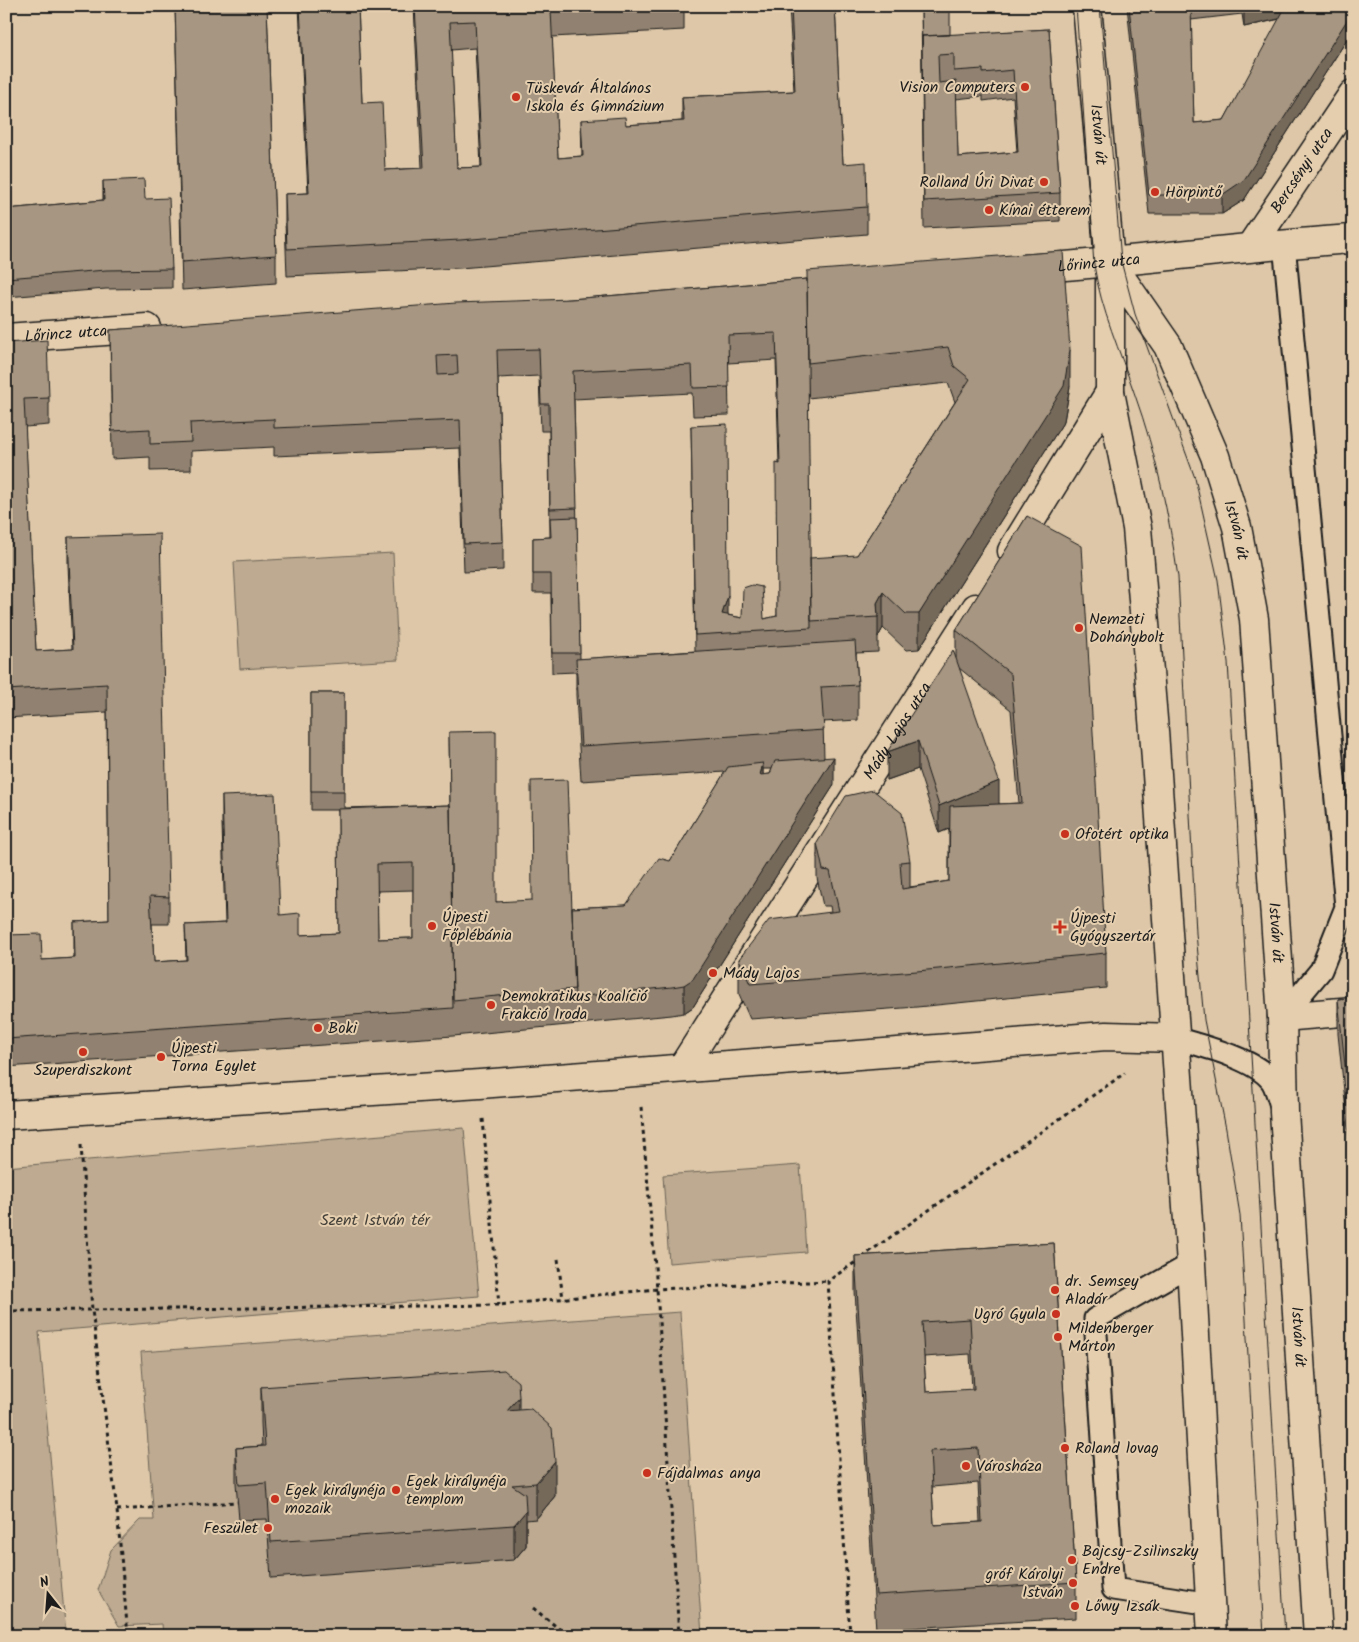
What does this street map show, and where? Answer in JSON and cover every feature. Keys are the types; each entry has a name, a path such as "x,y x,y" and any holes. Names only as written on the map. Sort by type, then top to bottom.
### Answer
{"street":[{"name":"István út","path":"1087,6 1110,262 1110,392 1136,528 1154,731 1191,1264 1212,1636"},
{"name":"Bercsényi utca","path":"1251,246 1353,94"},
{"name":"Lőrincz utca","path":"1005,270 1110,262 1284,243 1353,239"},
{"name":"István út","path":"1110,262 1168,346 1215,456 1237,527 1254,619 1282,1017 1284,1112 1318,1636"},
{"name":"Lőrincz utca","path":"6,338 174,326"},
{"name":"Mády Lajos utca","path":"682,1068 993,580 1110,392"},
{"path":"1282,1017 1353,1011"},
{"path":"6,1115 480,1084 1106,1036 1175,1038"}],"lane":[{"path":"1282,1017 1321,970 1346,907 1284,243"},
{"path":"1175,1038 1224,1052 1250,1065 1271,1080 1284,1112"},
{"path":"1191,1264 1095,1319 1113,1589 1211,1604"}],"path":[{"path":"638,1072 657,1289 679,1636"},
{"path":"6,1311 499,1305 657,1289 828,1281 1127,1072"},
{"path":"480,1084 499,1305"},
{"path":"78,1109 92,1310 117,1510 128,1636"},
{"path":"558,1259 563,1299"},
{"path":"828,1281 850,1636"},
{"path":"117,1510 238,1502"},
{"path":"533,1608 568,1636"}],"green space":[{"path":"393,553 398,660 240,669 234,562"},
{"name":"Szent István tér","path":"464,1128 479,1296 39,1332 66,1636 6,1636 6,1167"},
{"path":"800,1165 806,1252 669,1263 663,1175"},
{"path":"680,1312 702,1636 163,1636 162,1624 119,1626 98,1590 111,1550 140,1520 154,1520 141,1352"}],"building":[{"path":"175,6 267,6 276,255 182,262"},
{"path":"300,6 358,6 362,103 382,102 385,170 424,168 415,6 611,6 551,10 558,158 583,156 581,120 625,117 626,125 684,121 682,97 795,91 791,6 835,6 843,164 866,162 867,207 460,240 287,249 285,194 309,193","holes":["475,21 482,167 457,168 450,22"]},
{"path":"921,6 950,6 950,35 922,36 922,45"},
{"path":"1129,6 1191,6 1194,123 1224,120 1286,6 1353,6 1353,11 1244,180 1222,195 1149,195"},
{"path":"1049,29 1060,193 924,201 922,36","holes":["954,54 954,71 983,69 983,73 1013,70 1018,152 958,157 956,81 939,83 938,55"]},
{"path":"144,179 145,199 169,198 172,269 106,270 6,278 6,209 104,200 103,181"},
{"path":"1063,251 1070,350 1064,386 919,614 906,614 883,592 877,603 878,617 811,621 810,558 857,555 970,379 954,366 948,347 808,363 807,271"},
{"path":"807,279 811,628 695,635 691,426 727,424 728,596 722,614 742,618 743,588 752,585 762,587 764,619 777,616 776,463 780,464 776,333 728,335 729,387 693,388 692,365 573,371 577,508 550,509 549,404 541,404 539,349 497,350 503,542 464,544 460,420 274,428 274,419 190,423 191,442 150,444 150,429 112,431 110,330 456,303 571,299","holes":["457,355 458,374 438,375 437,356"]},
{"path":"47,340 49,398 24,399 36,651 73,649 68,537 160,534 169,897 150,896 154,962 187,960 185,925 226,923 222,796 275,794 280,915 300,913 300,935 339,933 338,809 450,805 453,1008 6,1039 6,935 41,934 42,960 75,958 74,922 109,920 107,684 6,690 6,343","holes":["413,863 413,938 378,939 377,864"]},
{"path":"1027,516 1082,546 1106,953 917,971 750,984 739,959 769,920 839,911 830,871 823,870 817,843 846,796 873,790 902,813 910,861 900,862 902,889 949,881 950,806 1022,803 1011,674 956,630"},
{"path":"577,517 580,653 552,653 551,574 533,574 533,538 551,537 550,518"},
{"path":"855,641 858,685 821,687 824,730 581,746 576,659"},
{"path":"953,650 999,781 939,806 918,741 887,752"},
{"path":"311,693 344,693 344,791 311,791"},
{"path":"496,731 496,902 532,900 531,781 567,780 575,989 453,1000 449,732"},
{"path":"834,757 693,979 684,985 672,987 575,997 572,908 626,905 659,858 670,861 728,767 763,763 760,775 770,774 775,761"},
{"path":"1353,998 1353,1141 1338,999"},
{"name":"Városháza","path":"1054,1243 1076,1582 876,1595 855,1256","holes":["970,1319 974,1389 926,1392 922,1322","978,1448 982,1522 934,1525 930,1451"]},
{"name":"Egek királynéja templom","path":"504,1370 518,1382 519,1397 507,1411 531,1409 552,1428 555,1461 536,1483 512,1485 525,1494 526,1511 514,1525 271,1542 267,1483 239,1485 236,1448 265,1446 261,1387"}],"tram line":[{"path":"1076,6 1094,265 1097,282 1106,314 1143,417 1166,508 1178,577 1196,933 1204,1020 1226,1129 1240,1215 1264,1636"},
{"path":"1100,6 1121,261 1135,314 1195,478 1218,580 1228,662 1285,1636"}],"place":[{"name":"Vision Computers","path":"1025,87"},
{"name":"Tüskevár Általános Iskola és Gimnázium","path":"516,97"},
{"name":"Rolland Úri Divat","path":"1044,182"},
{"name":"Hörpintő","path":"1155,192"},
{"name":"Kínai étterem","path":"989,210"},
{"name":"Nemzeti Dohánybolt","path":"1079,628"},
{"name":"Ofotért optika","path":"1065,834"},
{"name":"Újpesti Főplébánia","path":"432,926"},
{"name":"Újpesti Gyógyszertár","path":"1060,927"},
{"name":"Mády Lajos","path":"713,973"},
{"name":"Demokratikus Koalíció Frakció Iroda","path":"491,1005"},
{"name":"Boki","path":"318,1028"},
{"name":"Szuperdiszkont","path":"83,1052"},
{"name":"Újpesti Torna Egylet","path":"161,1057"},
{"name":"dr. Semsey Aladár","path":"1055,1290"},
{"name":"Ugró Gyula","path":"1056,1314"},
{"name":"Mildenberger Márton","path":"1058,1337"},
{"name":"Roland lovag","path":"1065,1448"},
{"name":"Városháza","path":"966,1466"},
{"name":"Fájdalmas anya","path":"647,1473"},
{"name":"Egek királynéja templom","path":"396,1490"},
{"name":"Egek királynéja mozaik","path":"275,1499"},
{"name":"Feszület","path":"268,1528"},
{"name":"Bajcsy-Zsilinszky Endre","path":"1072,1560"},
{"name":"gróf Károlyi István","path":"1073,1583"},
{"name":"Lőwy Izsák","path":"1075,1606"}]}
